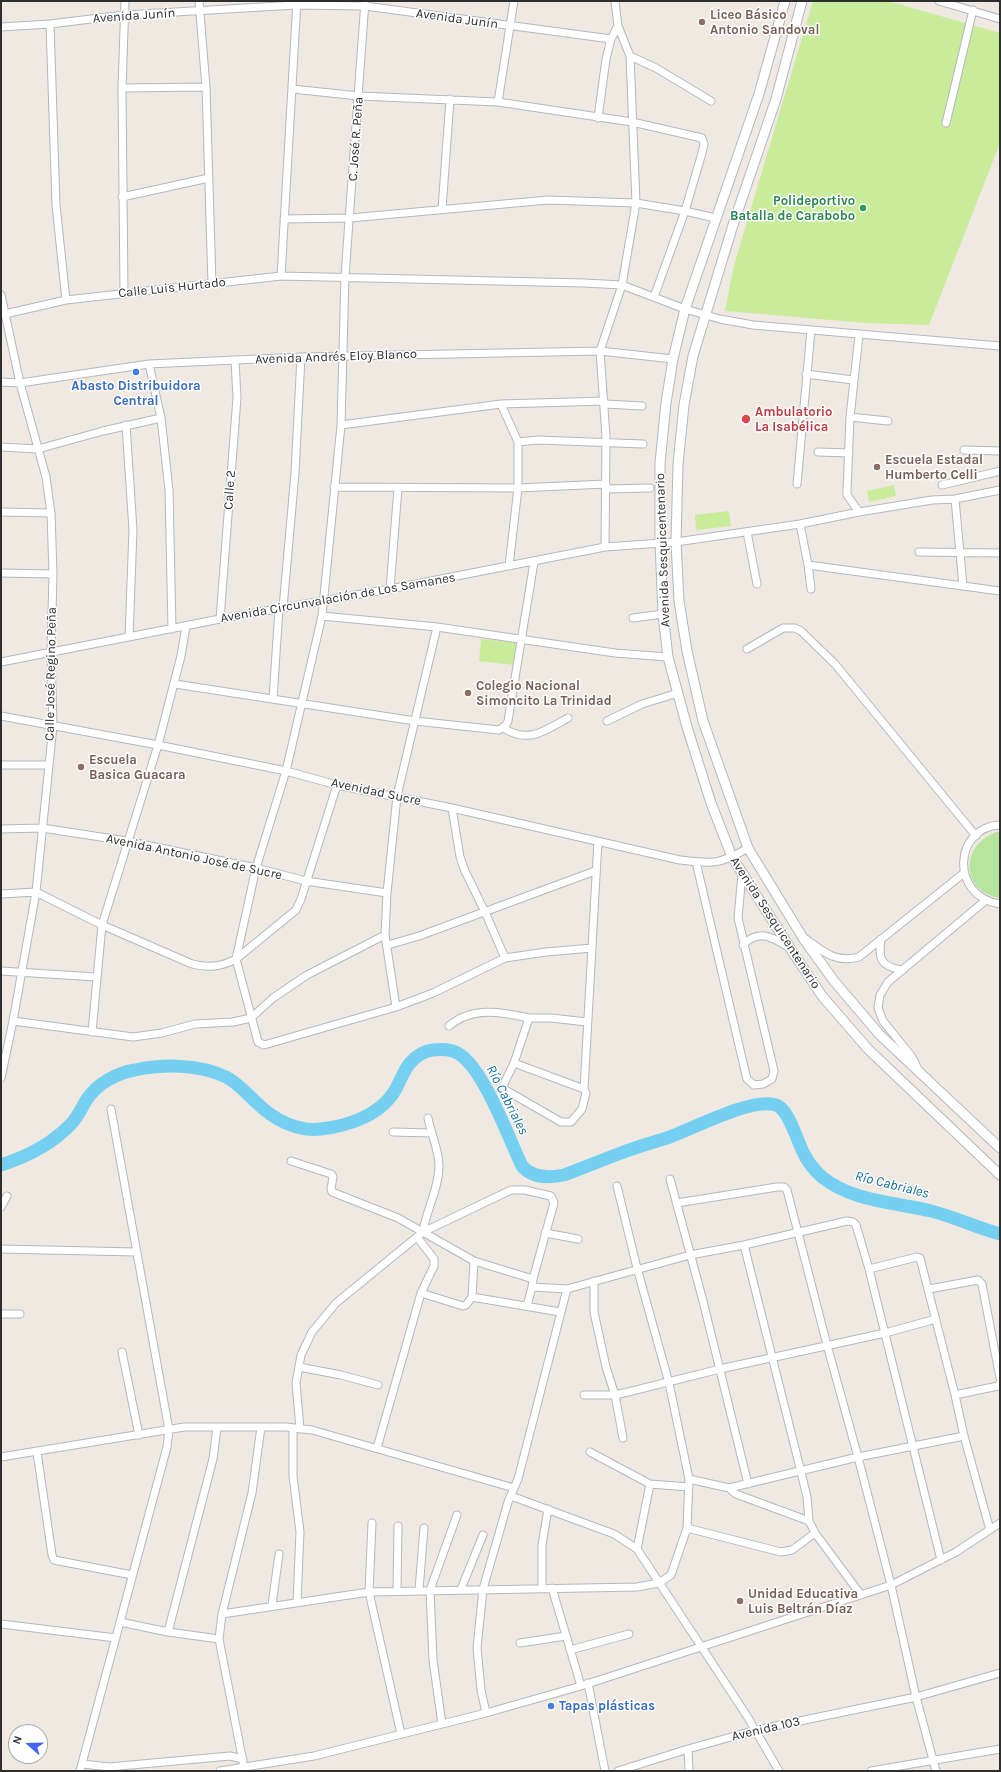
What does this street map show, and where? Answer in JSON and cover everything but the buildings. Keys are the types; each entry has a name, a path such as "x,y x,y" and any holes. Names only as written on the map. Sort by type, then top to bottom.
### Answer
{"main road":[{"name":"Avenida Sesquicentenario","path":"785,1 759,94 715,218 685,309 673,358 666,403 660,463 660,542 663,614 668,657 686,727 711,803 732,857 742,874 755,891 822,996 868,1049 1000,1175"},
{"name":"Avenida Sesquicentenario","path":"802,1 776,99 733,225 693,356 684,405 678,464 676,542 680,608 686,651 701,715 748,848 800,935 834,981 874,1029 1000,1148"}],"street":[{"path":"124,294 122,88 125,1"},
{"path":"199,1 206,87 212,284"},
{"path":"498,102 514,1"},
{"path":"606,547 605,402 600,351 622,285 636,203 630,56 618,26 615,1"},
{"path":"939,1 953,2 1000,19"},
{"path":"281,276 296,3"},
{"name":"Avenida Junín","path":"1,27 50,24 124,15 199,12 296,3 365,4 510,26 611,39"},
{"name":"C. José R. Peña","path":"236,959 256,868 286,771 322,616 340,425 345,276 365,4"},
{"path":"946,123 973,10"},
{"path":"50,24 56,205 66,300"},
{"path":"598,118 606,59 611,39 618,26"},
{"path":"630,56 656,68 711,101"},
{"path":"122,88 206,87"},
{"path":"292,90 359,96 498,102 632,122 702,138 704,144 702,153 685,211 654,297"},
{"path":"442,209 450,99"},
{"path":"122,197 209,178"},
{"path":"284,219 350,218 548,200 636,203 685,211 715,218"},
{"name":"Calle Luis Hurtado","path":"3,314 66,300 281,276 345,276 622,285 685,309 753,325 1000,346"},
{"name":"Calle José Regino Peña","path":"1,295 3,314 20,383 46,477 51,514 53,574 51,653 53,726 36,892 21,972 14,1021 1,1078"},
{"path":"797,484 811,330"},
{"path":"859,335 850,417 847,491 847,495 859,512"},
{"name":"Avenida Andrés Eloy Blanco","path":"1,382 20,383 149,364 301,357 600,351 673,358"},
{"path":"273,698 295,473 301,357"},
{"name":"Calle 2","path":"220,619 237,398 235,360"},
{"path":"149,364 161,418 169,490 172,629"},
{"path":"806,374 854,380"},
{"path":"340,425 501,404 605,402 642,406"},
{"path":"501,404 518,442 518,488 509,566"},
{"path":"850,417 888,422"},
{"path":"1,447 38,449 126,425 161,418"},
{"path":"126,425 133,530 129,637"},
{"path":"518,442 538,440 606,444 643,444"},
{"path":"964,450 1000,452"},
{"path":"818,452 849,453"},
{"path":"942,485 1000,471"},
{"path":"334,487 518,488 606,486 650,488"},
{"path":"390,589 398,488"},
{"name":"Avenida Circunvalación de Los Samanes","path":"1,662 220,619 390,589 606,547 676,542 747,532 932,500 955,499 1000,490"},
{"path":"955,499 963,586"},
{"path":"1,512 51,514"},
{"path":"800,524 811,589"},
{"path":"747,532 757,584"},
{"path":"919,552 1000,553"},
{"path":"502,728 508,721 534,562"},
{"path":"808,565 1000,591"},
{"path":"1,573 53,574"},
{"path":"632,618 663,614"},
{"path":"322,616 437,627 615,653 668,657"},
{"path":"92,1032 102,925 158,745 174,684 186,626"},
{"path":"396,1007 388,945 385,935 387,893 397,796 437,627"},
{"path":"747,649 783,628 795,628 801,631 835,664 976,836"},
{"path":"174,684 415,721 491,730 502,728 513,734 526,736 541,733 568,718"},
{"path":"607,720 642,704 678,693"},
{"name":"Avenidad Sucre","path":"1,716 158,745 286,771 337,785 452,808 680,860 718,862 732,857 748,848"},
{"path":"1,766 48,765"},
{"path":"1,894 36,892 167,955 204,967 216,966 236,959 296,910 301,900 337,785"},
{"path":"452,808 460,857 465,871 486,912 505,958"},
{"path":"1000,825 982,830 976,836 966,850 963,863 964,873 970,888 979,897 1000,904"},
{"name":"Avenida Antonio José de Sucre","path":"1,829 42,828 127,841 256,868 306,881 387,893"},
{"path":"529,1018 514,1063 503,1088 561,1122 571,1122 582,1109 586,1093 584,1089 586,1022 598,841"},
{"path":"696,862 747,1079 754,1085 763,1084 772,1079 774,1071 743,945 738,918 742,874"},
{"path":"388,945 419,936 595,871"},
{"path":"800,935 835,958 847,960 859,957 964,873"},
{"path":"920,1073 912,1057 883,1021 878,1008 880,995 888,982 901,970 986,900"},
{"path":"14,1021 133,1037 162,1033 195,1024 233,1022 251,1018 273,998 307,975 385,935"},
{"path":"743,945 748,940 757,936 762,936 770,937 790,948"},
{"path":"881,939 879,950 885,965 901,970"},
{"path":"236,959 258,1042 264,1044 396,1007 433,993 505,958 546,952 592,948"},
{"path":"1,971 96,977"},
{"path":"449,1026 457,1020 473,1014 488,1012 502,1012 529,1018 551,1018 586,1022"},
{"path":"1,1038 10,1037"},
{"path":"514,1063 584,1089"},
{"path":"80,1771 167,1447 169,1430 111,1109"},
{"path":"377,1448 421,1293 435,1262 420,1235 437,1179 439,1166 428,1118"},
{"path":"393,1132 431,1133"},
{"path":"292,1161 332,1174 332,1192 398,1218 420,1235 474,1261 533,1279"},
{"path":"670,1178 720,1369 748,1484"},
{"path":"222,1614 272,1605 369,1592 397,1590 637,1587 660,1583 671,1575 687,1528 689,1479 669,1383 637,1268 617,1186"},
{"path":"677,1203 784,1187 787,1190 891,1585 916,1697 936,1771"},
{"path":"297,1602 300,1532 293,1476 297,1428 296,1383 301,1355 312,1332 336,1303 420,1235 511,1190 525,1190 551,1196 554,1203 527,1306"},
{"path":"1,1207 7,1196"},
{"path":"532,1287 567,1289 637,1268 690,1255 744,1245 847,1221 853,1222 856,1225 869,1269 941,1560"},
{"path":"545,1233 578,1239"},
{"path":"744,1245 807,1497 809,1521 815,1533 861,1595"},
{"path":"1,1249 136,1252"},
{"path":"869,1269 918,1257 922,1261 964,1436 990,1530"},
{"path":"421,1293 463,1306 466,1305 472,1297 474,1261"},
{"path":"929,1289 978,1280 982,1284 1000,1378"},
{"path":"594,1281 594,1312 606,1367 615,1395 623,1438"},
{"path":"486,1713 477,1648 483,1589 514,1488 567,1289"},
{"path":"472,1297 560,1312"},
{"path":"1,1314 20,1314"},
{"path":"584,1395 615,1395 669,1383 720,1369 885,1333 936,1319"},
{"path":"122,1352 139,1435"},
{"path":"298,1367 341,1375 378,1385"},
{"path":"955,1395 998,1386 1000,1383"},
{"path":"1,1457 184,1427 297,1428 377,1448 514,1488"},
{"path":"168,1632 213,1459 217,1427"},
{"path":"244,1768 219,1639 222,1614 252,1493 261,1427"},
{"path":"729,1488 912,1445 964,1436"},
{"path":"37,1452 54,1560 132,1575"},
{"path":"590,1452 650,1484 689,1487"},
{"path":"689,1479 729,1488 742,1496 809,1521"},
{"path":"637,1549 650,1484"},
{"path":"511,1496 614,1534 637,1549 756,1730 779,1771"},
{"path":"542,1588 542,1544 548,1510"},
{"path":"442,1724 433,1660 430,1590 457,1515"},
{"path":"372,1523 369,1592 401,1734"},
{"path":"220,1771 244,1768 254,1769 314,1756 486,1713 701,1647 891,1585 956,1552 1000,1523"},
{"path":"397,1590 398,1526"},
{"path":"419,1590 424,1528"},
{"path":"687,1528 782,1552 792,1550 815,1533"},
{"path":"461,1589 483,1535"},
{"path":"272,1605 279,1554"},
{"path":"552,1588 570,1650 584,1684 605,1771"},
{"path":"120,1622 168,1632 219,1639"},
{"path":"1,1624 116,1638"},
{"path":"570,1650 628,1634"},
{"path":"520,1643 566,1636"},
{"name":"Avenida 103","path":"621,1771 688,1749 756,1730 916,1697 1000,1673"},
{"path":"688,1749 690,1771"},
{"path":"871,1771 1000,1749"},
{"path":"83,1764 109,1767 230,1756 243,1759"}],"green space":[{"name":"Polideportivo Batalla de Carabobo","path":"813,1 888,1 1000,33 1000,143 929,325 866,323 725,311 734,265"},
{"path":"894,485 896,496 869,502 867,491"},
{"path":"729,511 731,526 696,530 695,515"},
{"path":"481,639 517,643 514,665 479,661"},
{"path":"996,832 1000,832 1000,898 987,894 978,887 972,878 970,868 971,857 976,847 984,839"}],"waterway":[{"name":"Río Cabriales","path":"1,1165 29,1154 56,1138 78,1115 91,1093 108,1080 128,1071 146,1068 181,1066 193,1067 216,1073 234,1082 263,1109 278,1119 294,1126 321,1129 331,1128 352,1122 371,1113 388,1100 394,1092 403,1073 415,1058 427,1051 450,1050 459,1054 478,1074 495,1106 522,1166 526,1170 536,1175 547,1177 564,1175 627,1151 678,1134 737,1110 765,1104 776,1105 781,1108 789,1119 801,1148 810,1163 822,1177 834,1185 847,1192 875,1200 931,1211 1000,1234"}],"place":[{"name":"Liceo Básico Antonio Sandoval","path":"702,22"},
{"name":"Polideportivo Batalla de Carabobo","path":"863,208"},
{"name":"Abasto Distribuidora Central","path":"136,372"},
{"name":"Ambulatorio La Isabélica","path":"746,419"},
{"name":"Escuela Estadal Humberto Celli","path":"877,467"},
{"name":"Colegio Nacional Simoncito La Trinidad","path":"468,693"},
{"name":"Escuela Basica Guacara","path":"81,767"},
{"name":"Unidad Educativa Luis Beltrán Díaz","path":"740,1601"},
{"name":"Tapas plásticas","path":"551,1706"}]}
